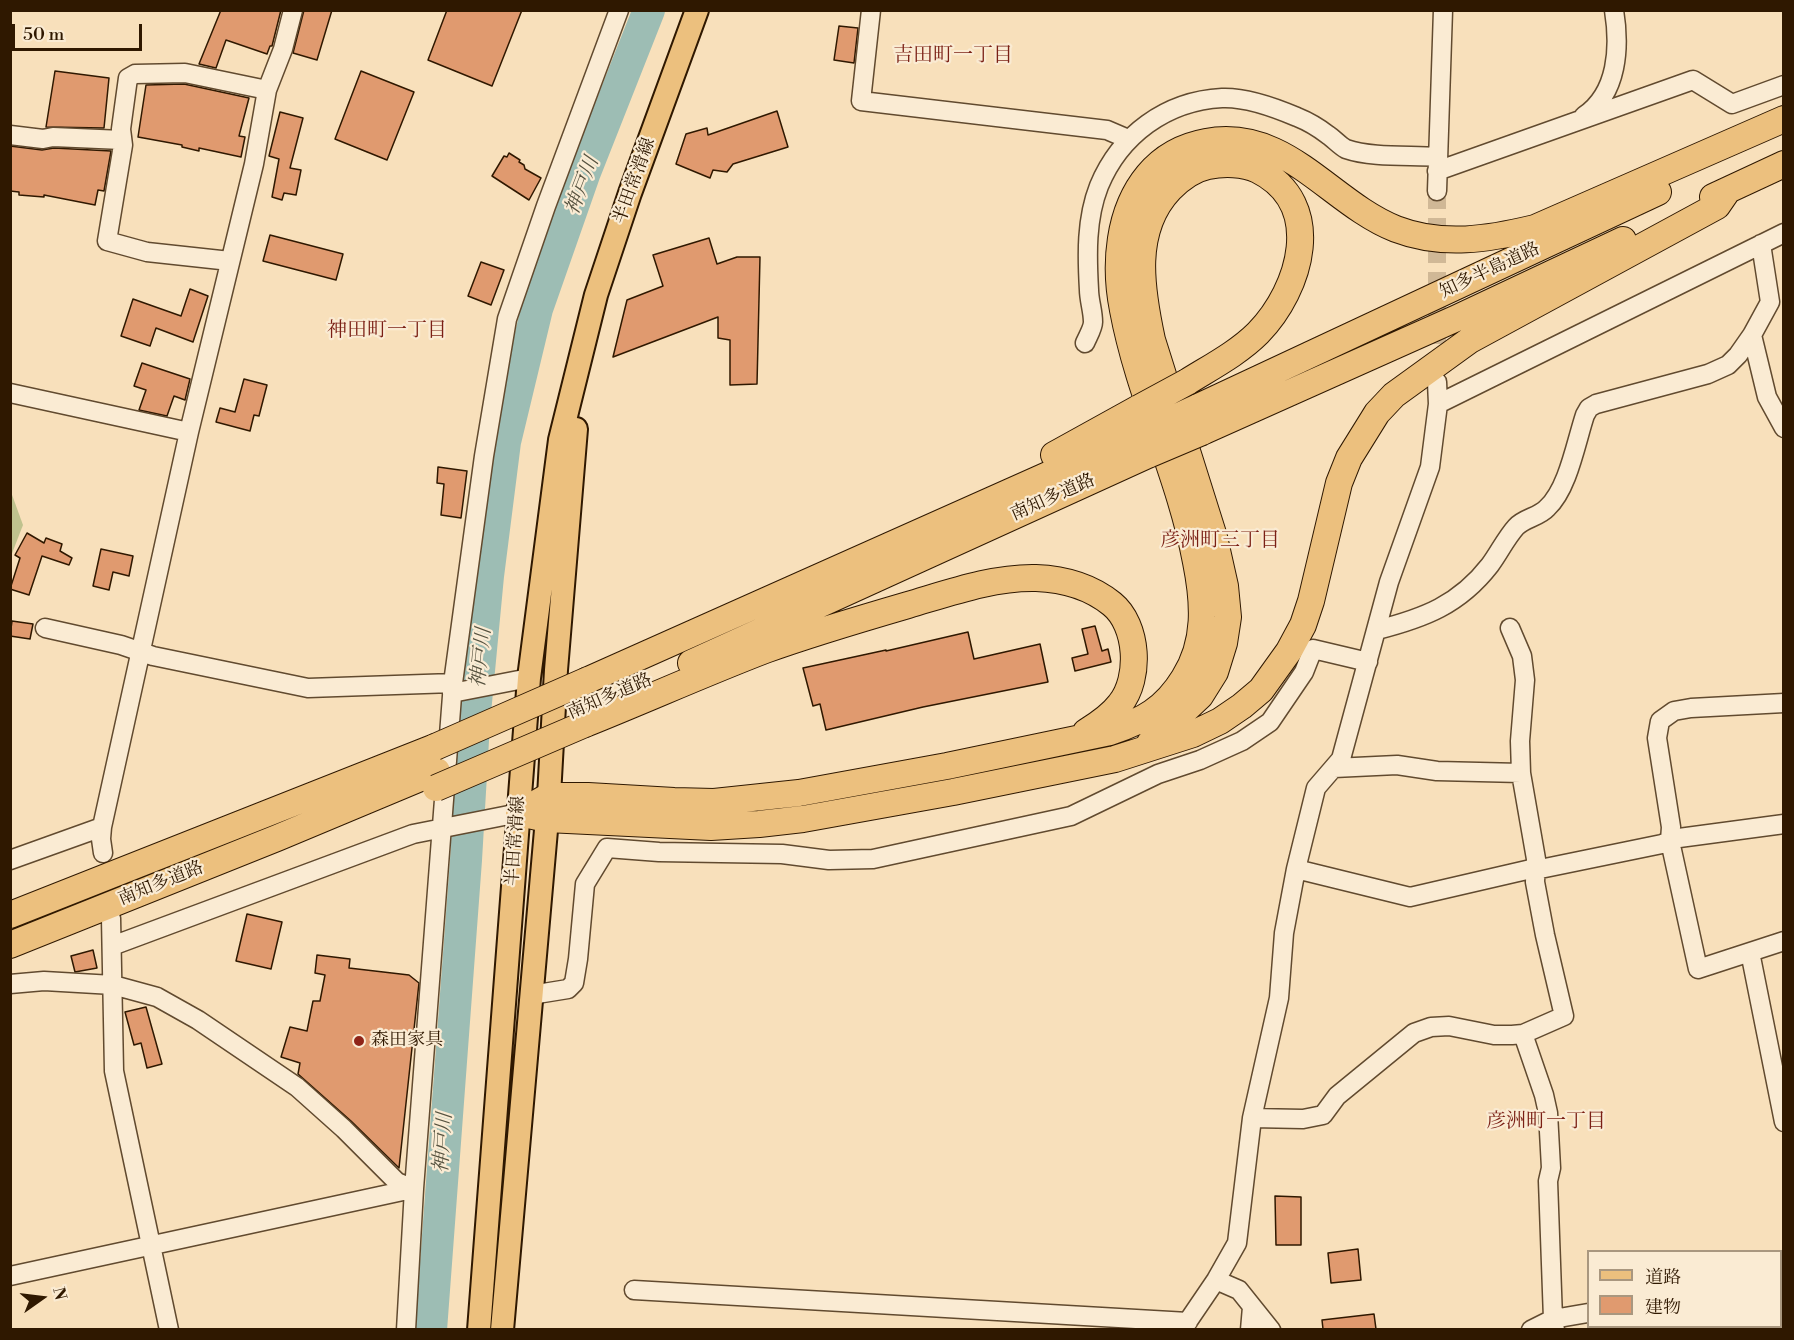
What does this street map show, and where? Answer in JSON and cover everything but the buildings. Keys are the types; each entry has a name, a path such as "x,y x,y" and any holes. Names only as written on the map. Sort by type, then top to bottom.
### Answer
{"highway":[{"path":"509,815 548,808 588,796 674,801 757,799 799,794 1075,739 1136,723 1161,707 1190,670 1198,650 1203,626 1203,602 1189,528 1141,379 1122,310 1121,235 1127,211 1137,191 1149,174 1179,150 1220,140 1251,143 1280,153 1372,217 1396,229 1423,237 1471,240 1499,237 1535,228 1784,119"},
{"name":"知多半島道路","path":"1199,420 1784,134"},
{"path":"1143,749 1175,722 1200,696 1215,672 1224,643 1228,617 1225,586 1214,537 1152,340 1145,311 1141,261 1144,237 1152,215 1164,196 1180,179 1198,168 1218,164 1256,169 1287,195 1296,212 1301,234 1298,263 1289,290 1273,315 1257,333 1233,352 1187,382 1144,431"},
{"name":"知多半島道路","path":"1199,420 1456,318 1784,164"},
{"path":"548,808 711,827 803,819 964,790 1115,759 1193,734 1220,721 1261,690 1290,651 1303,625 1339,483 1349,458 1377,413 1394,395 1470,340 1717,206 1728,190"},
{"name":"南知多道路","path":"10,945 401,787 588,680 1144,431 1199,420"},
{"name":"南知多道路","path":"10,915 585,716 709,655 1144,431"},
{"path":"585,716 830,628 957,591 996,582 1035,578 1068,582 1092,591 1114,605 1128,626 1135,652 1132,677 1122,702 1103,721 1075,739"}],"main road":[{"name":"半田常滑線","path":"479,1329 518,680 561,440 596,295 622,216 697,10"},
{"name":"半田常滑線","path":"502,1329 548,808 556,670 582,355"}],"street":[{"path":"103,853 102,827 189,432 254,164 267,90 283,49 293,10"},
{"path":"406,1329 414,1189 443,829 456,689 484,456 507,319 619,10"},
{"path":"871,10 861,101 1107,130 1128,139"},
{"path":"1437,191 1443,10"},
{"path":"1573,123 1595,108 1604,96 1614,72 1616,40 1614,10"},
{"path":"230,261 147,252 107,241 119,168 121,129 128,78 135,74 185,73 267,90"},
{"path":"1085,343 1093,324 1089,293 1088,232 1099,187 1113,160 1128,139 1162,114 1190,103 1223,98 1265,105 1299,118 1327,134 1345,148 1437,164 1573,123 1693,80 1732,104 1784,85"},
{"path":"10,135 43,139 53,137 122,140"},
{"path":"1438,405 1784,233"},
{"path":"1377,630 1413,621 1439,609 1459,596 1477,581 1517,526 1545,511 1553,503 1589,408 1596,404 1708,374 1728,365 1738,355 1770,302 1761,244"},
{"path":"1752,334 1767,397 1784,428"},
{"path":"634,1290 1185,1325 1216,1280 1237,1243 1252,1118 1279,998 1284,933 1296,869 1316,788 1341,759 1389,582 1430,466 1438,405 1437,382"},
{"path":"10,393 189,432"},
{"path":"45,628 121,645 141,652 308,688 456,689 518,680"},
{"path":"1252,1118 1304,1119 1323,1115 1336,1095 1414,1033 1431,1027 1449,1026 1494,1035 1523,1034 1564,1016 1545,935 1536,882 1536,859 1521,773 1520,741 1525,680 1522,656 1510,628"},
{"path":"531,996 568,989 574,983 585,884 607,848 669,852 782,854 851,861 873,859 1071,816 1158,774 1200,760 1242,741 1270,722 1304,672 1313,649 1368,662"},
{"path":"1784,703 1674,711 1660,721 1657,728 1671,827 1670,841 1698,969 1784,941"},
{"path":"1334,768 1397,765 1437,771 1521,773"},
{"path":"112,946 413,834 509,815"},
{"path":"1296,869 1410,897 1536,868 1670,841 1784,824"},
{"path":"10,860 102,827"},
{"path":"111,918 114,1071 169,1329"},
{"path":"1750,952 1784,1122"},
{"path":"10,984 44,981 113,986 157,998 198,1020 297,1087 344,1129 397,1182 414,1189"},
{"path":"1523,1034 1548,1113 1551,1168 1548,1181 1554,1324"},
{"path":"10,1276 414,1189"},
{"path":"1216,1280 1239,1290 1271,1329"},
{"path":"1250,1329 1252,1307"},
{"path":"1531,1329 1587,1312"}],"green space":[{"path":"11,492 23,525 11,556"}],"waterway":[{"name":"神戸川","path":"431,1330 474,723 488,576 505,442 537,309 585,172 649,10"}],"tunnel":[{"path":"1437,191 1437,372"}],"place":[{"name":"森田家具","path":"359,1041"}],"district":[{"name":"吉田町一丁目","path":"953,56"},
{"name":"神田町一丁目","path":"387,331"},
{"name":"彦洲町三丁目","path":"1220,541"},
{"name":"彦洲町一丁目","path":"1546,1122"}]}
